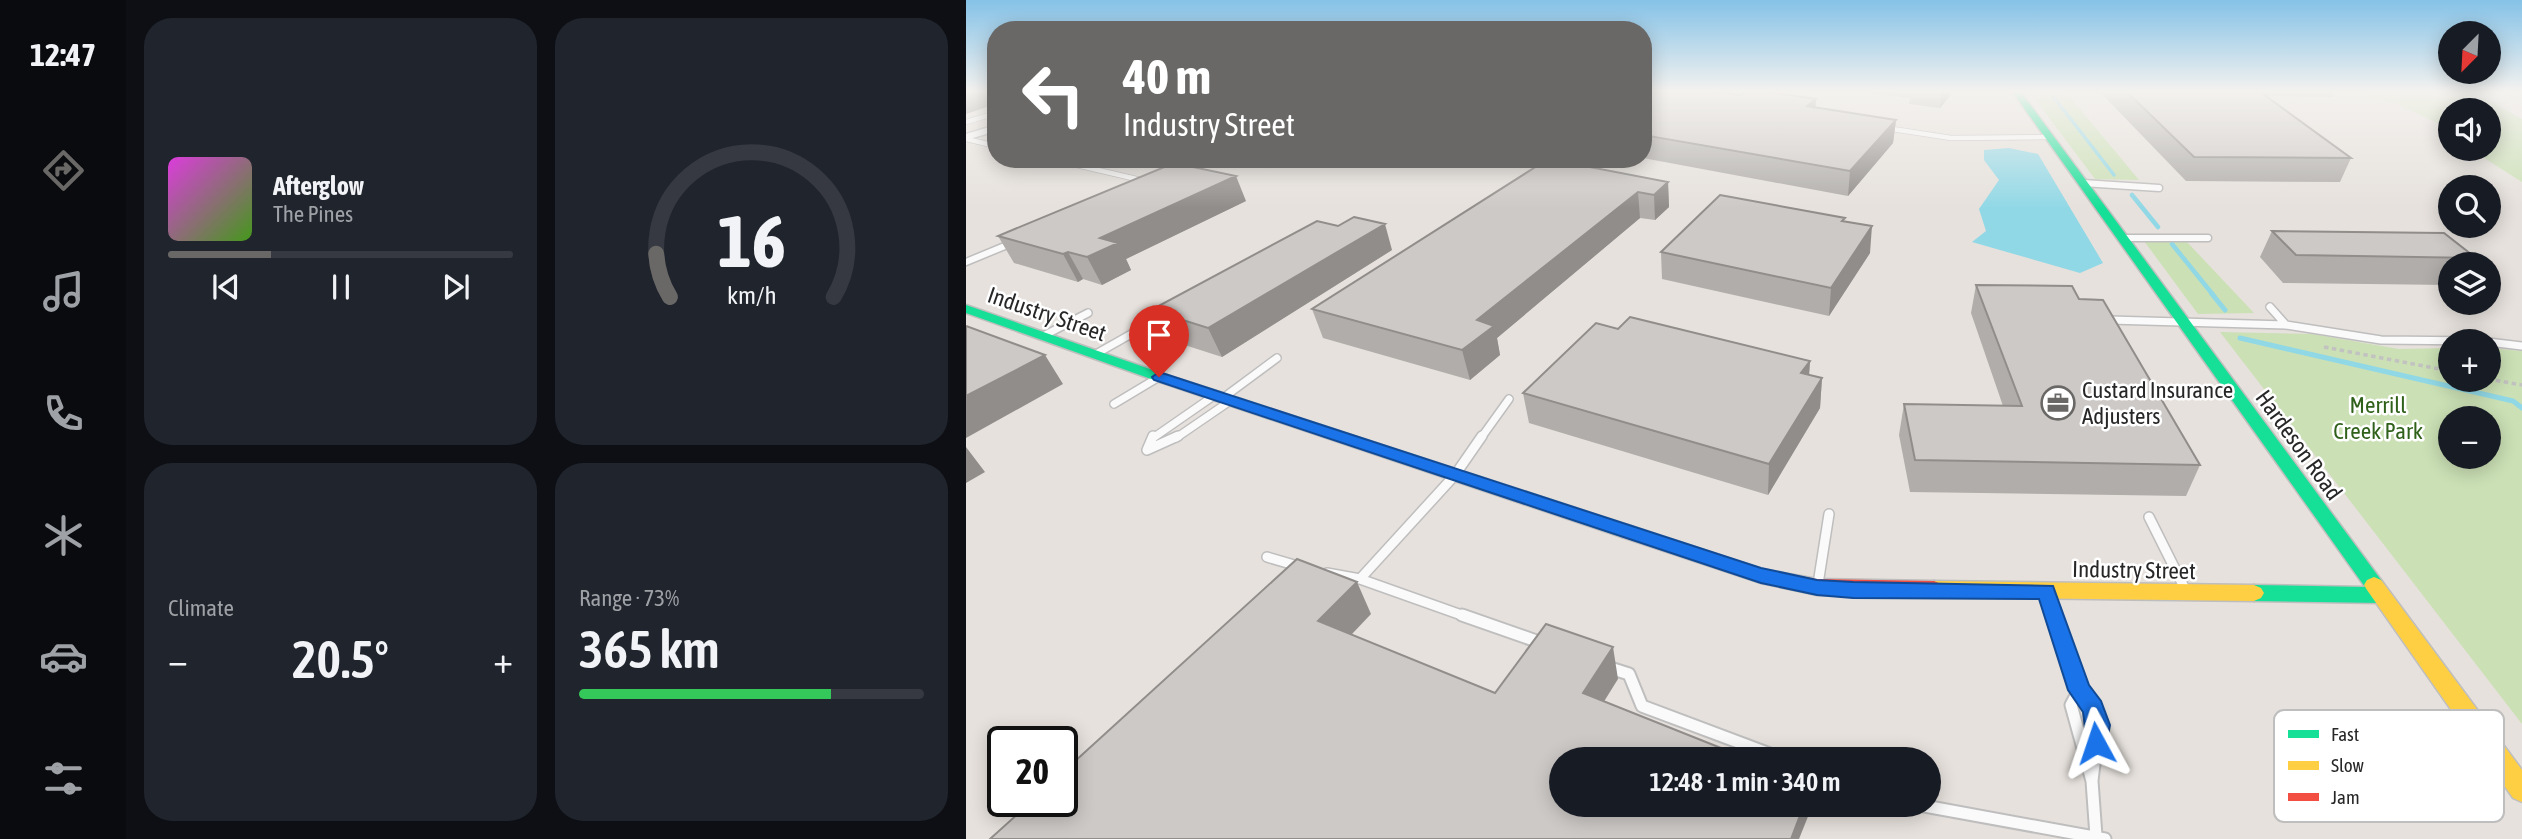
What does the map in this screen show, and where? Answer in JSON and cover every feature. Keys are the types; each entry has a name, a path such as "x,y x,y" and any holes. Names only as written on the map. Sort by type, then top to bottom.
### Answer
{"street":[{"name":"Hardeson Road","path":"2045,130 2464,710"},
{"path":"966,139 987,131"},
{"name":"Industry Street","path":"966,309 1159,377 1761,576 1817,587 2380,595"},
{"name":"Hardeson Road","path":"2504,765 2522,790"}],"lane":[{"path":"1900,130 1951,138 2050,137"},
{"path":"966,139 987,144"},
{"path":"1090,168 1146,181 1138,188"},
{"path":"2083,183 2159,188"},
{"path":"2122,237 2208,238"},
{"path":"966,262 1015,241"},
{"path":"2270,307 2286,325"},
{"path":"1043,336 1088,313"},
{"path":"2110,320 2286,325 2381,340 2438,341"},
{"path":"1095,354 1133,333"},
{"path":"2501,344 2522,346"},
{"path":"1223,398 1154,435 1147,450 1174,440 1223,398 1277,358"},
{"path":"1114,404 1159,377"},
{"path":"1360,579 1455,475 1509,399"},
{"path":"1817,587 1829,514"},
{"path":"2149,517 2187,593"},
{"path":"1267,557 1308,569"},
{"path":"1321,572 1360,579 1552,647"},
{"path":"2046,592 2079,690 2093,708 2098,725 2092,781"},
{"path":"1590,661 1629,674 1642,706 1751,747"},
{"path":"1941,809 2101,838 2092,781 2071,705 2079,690"}],"path":[{"path":"2501,381 2522,385"}],"green space":[{"path":"2058,130 2098,130 2139,180 2095,179"},
{"path":"2501,130 2522,130 2522,182 2489,161 2501,161"},
{"path":"2144,241 2187,242 2254,313 2198,314"},
{"name":"Merrill Creek Park","path":"2220,332 2312,334 2399,349 2438,348 2438,392 2501,392 2501,349 2522,351 2522,724"}],"water":[{"path":"2009,148 2038,154 2103,263 2080,273 1972,242 1986,231 1979,209 1999,180 1984,160 1984,150"}],"building":[{"path":"1652,130 1887,130 1850,171 1652,137"},
{"path":"2166,130 2313,130 2351,158 2194,157"},
{"path":"1162,168 1198,168 1236,176 1100,238 1118,243 1087,257 1068,252 1063,254 998,236"},
{"path":"1534,168 1595,168 1668,182 1654,195 1638,192 1477,320 1494,326 1462,350 1312,309"},
{"path":"1720,195 1845,218 1842,221 1872,226 1831,288 1661,252"},
{"path":"1354,217 1385,224 1208,328 1151,310 1317,221 1338,226"},
{"path":"2272,231 2438,233 2438,238 2450,238 2468,252 2438,252 2438,257 2296,255"},
{"path":"1976,285 2072,286 2079,299 2103,300 2200,465 1915,460 1904,404 2022,406"},
{"path":"1630,317 1810,361 1801,373 1822,378 1769,464 1523,393 1596,323 1618,329"},
{"path":"966,326 1045,355 966,396"},
{"path":"1297,559 1357,582 1318,621 1495,693 1546,624 1613,647 1583,693 1718,747 1549,747 1549,817 1799,817 1791,839 990,839 1014,817 1078,817 1078,758"}],"waterway":[{"path":"2079,130 2114,175"},
{"path":"2132,195 2158,227"},
{"path":"2172,244 2214,296"},
{"path":"2212,294 2225,310"},
{"path":"2240,338 2513,401 2522,408"}],"traffic: fast":[{"path":"2044,130 2374,585"},
{"path":"966,309 1159,377 1628,532"},
{"path":"2254,593 2380,595"}],"traffic: slow":[{"path":"2374,585 2464,710"},
{"path":"1934,589 2254,593"},
{"path":"2504,765 2522,790"}],"traffic: jam":[{"path":"1628,532 1761,576 1817,587 1934,589"}],"place":[{"name":"Custard Insurance Adjusters","path":"2058,403"}],"route":[{"path":"1159,377 1761,576 1817,587 1853,590 2046,592 2079,690 2093,708 2098,725 2096,743"}]}
